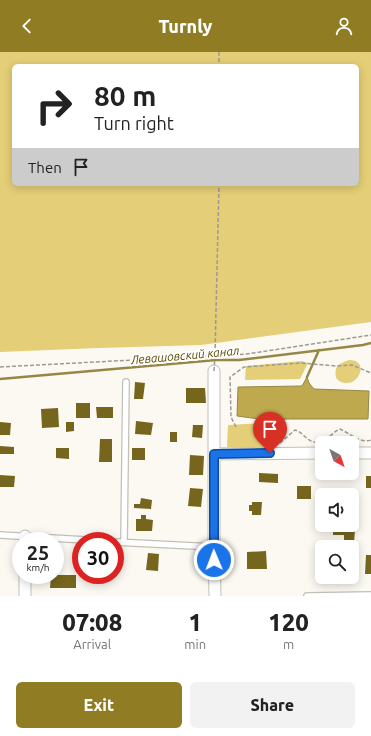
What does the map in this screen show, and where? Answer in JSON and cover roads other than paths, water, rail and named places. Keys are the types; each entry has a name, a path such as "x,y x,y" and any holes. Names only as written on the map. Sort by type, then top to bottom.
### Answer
{"street":[{"path":"214,371 215,596"},
{"path":"214,454 315,453"},
{"path":"359,453 371,453"},
{"path":"25,584 25,596"}],"lane":[{"path":"126,382 124,542 214,547"},
{"path":"0,535 12,537"},
{"path":"307,596 371,595"}],"waterway":[{"name":"Левашовский канал","path":"0,379 216,360 239,360 371,343"},
{"path":"307,377 319,350"}]}
